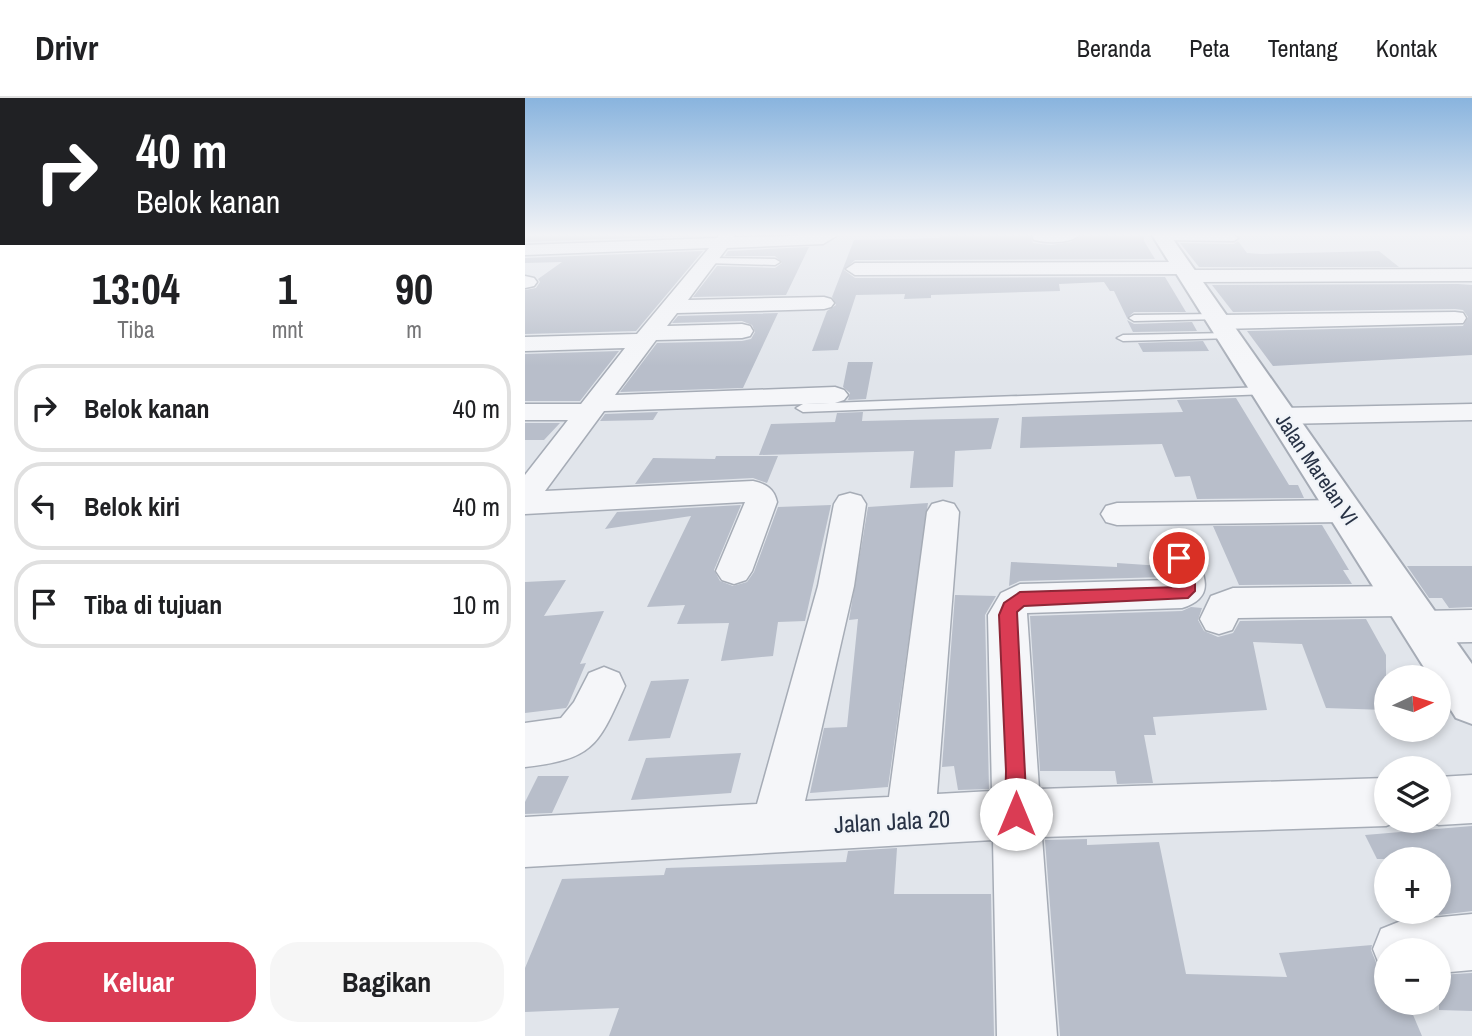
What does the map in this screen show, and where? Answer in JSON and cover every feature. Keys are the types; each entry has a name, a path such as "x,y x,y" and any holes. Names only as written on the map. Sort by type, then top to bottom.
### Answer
{"street":[{"path":"525,496 694,279"},
{"name":"Jalan Marelan VI","path":"1191,279 1472,704"},
{"path":"672,307 824,303"},
{"path":"1243,358 1455,318"},
{"path":"525,344 742,331"},
{"path":"1243,358 1407,336"},
{"path":"1243,358 1472,412"},
{"path":"525,455 577,430 835,395"},
{"path":"525,412 577,430"},
{"path":"525,503 753,491 760,496 761,502 734,571"},
{"path":"775,827 835,586 850,504"},
{"path":"1117,514 1345,511"},
{"path":"910,821 943,512"},
{"path":"1027,1036 1007,615 1020,599 1182,594 1187,591 1187,580 1179,558"},
{"path":"1219,619 1224,607 1233,603 1413,614 1472,626"},
{"path":"525,745 562,742 581,732 604,686"},
{"path":"1451,800 1472,799"},
{"name":"Jalan Jala 20","path":"525,842 1016,814 1374,802"},
{"path":"1451,944 1472,942"}],"lane":[{"path":"1134,318 1243,358"},
{"path":"1123,338 1243,358"},
{"path":"803,408 1243,358"}],"building":[{"path":"538,279 680,279 636,331 525,334 525,290 536,288 540,282"},
{"path":"707,279 794,279 786,295 693,297"},
{"path":"839,279 1166,279 1186,312 1134,312 1127,318 1114,291 1110,291 1104,282 1059,284 1060,291 931,295 931,298 904,299 905,294 856,295 838,350 812,351 827,311 836,305 832,297"},
{"path":"1212,285 1472,285 1472,355 1273,366 1247,331 1463,326 1468,317 1463,310 1455,309 1233,312"},
{"path":"778,313 743,388 620,392 657,343 742,341 751,339 755,332 752,325 742,321 672,323 678,316"},
{"path":"1127,320 1134,324 1192,322 1197,331 1133,332"},
{"path":"1203,341 1209,351 1143,352 1138,343"},
{"path":"619,351 580,401 525,401 525,354"},
{"path":"848,362 873,362 866,399 848,400 850,393 843,387"},
{"path":"1236,398 1289,485 1298,485 1304,498 1197,499 1190,476 1175,477 1162,444 1020,448 1022,417 1183,412 1177,400"},
{"path":"658,412 653,420 600,421 605,414"},
{"path":"863,412 862,421 999,418 991,449 955,451 953,487 910,488 914,451 759,455 771,424 835,422 837,413"},
{"path":"525,423 560,423 544,440 525,440"},
{"path":"716,456 778,456 767,483 753,478 635,484 653,458 715,459"},
{"path":"928,503 888,787 810,793 824,728 847,727 858,619 849,620 868,507"},
{"path":"741,505 714,570 720,581 733,586 747,582 754,572 778,507 831,505 805,621 778,622 773,656 721,661 729,623 677,624 685,605 647,607 691,516 605,529 617,512"},
{"path":"1322,525 1349,570 1343,570 1352,584 1239,585 1213,526"},
{"path":"1011,562 1117,567 1117,563 1162,566 1165,577 1020,581 1009,586"},
{"path":"1407,566 1472,566 1472,607 1449,608 1442,598 1429,598"},
{"path":"566,580 544,616 604,611 580,664 586,663 566,708 525,713 525,582"},
{"path":"955,595 996,596 985,615 989,789 958,790 954,766 942,767"},
{"path":"1191,607 1202,608 1198,620 1204,631 1218,637 1233,633 1240,621 1366,619 1386,655 1386,665 1374,665 1374,710 1326,708 1302,644 1253,642 1267,710 1153,717 1156,735 1144,735 1153,783 1117,784 1115,771 1040,771 1030,616 1182,611"},
{"path":"689,679 670,738 628,741 651,681"},
{"path":"741,753 731,793 631,800 646,758"},
{"path":"538,776 569,776 552,813 525,814 525,802"},
{"path":"1472,826 1472,911 1451,914 1451,847 1374,847 1374,853 1365,835 1451,833 1451,828"},
{"path":"1087,839 1087,845 1159,842 1186,974 1287,977 1279,953 1372,945 1374,1015 1413,1015 1422,1036 1060,1036 1045,840"},
{"path":"897,848 894,894 991,894 994,1036 609,1036 619,1008 525,1012 525,968 562,879 664,875 666,868 846,862 848,851"},
{"path":"1472,973 1472,1011 1451,1010 1451,974"}],"route":[{"path":"1016,814 1007,615 1010,608 1020,599 1071,595 1182,594 1187,591 1187,580 1179,558"}]}
